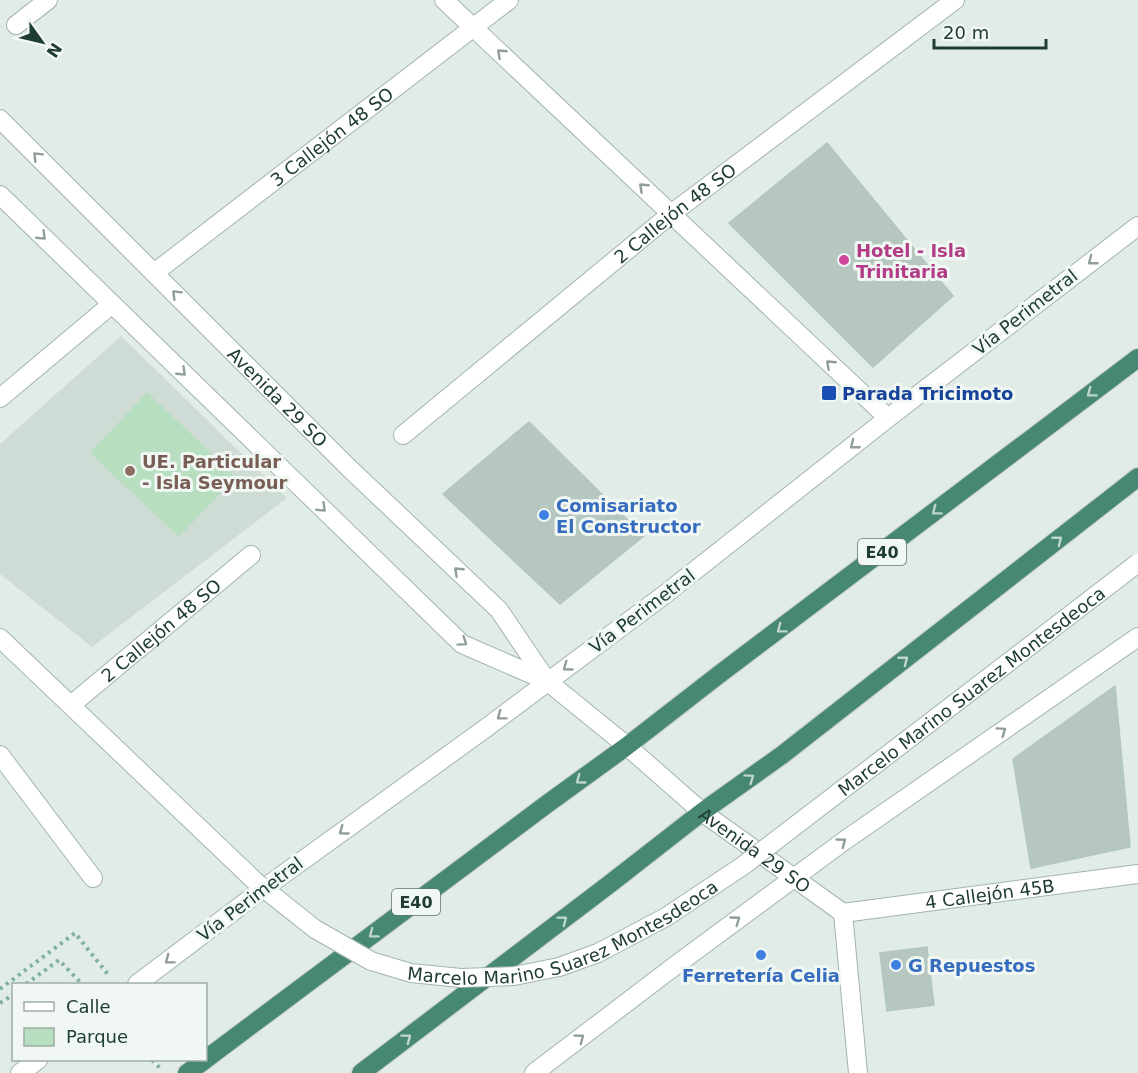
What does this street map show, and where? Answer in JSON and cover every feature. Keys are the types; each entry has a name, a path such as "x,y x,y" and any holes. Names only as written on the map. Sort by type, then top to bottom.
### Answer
{"highway":[{"name":"E40","path":"207,1058 627,746 1138,358"},
{"path":"361,1073 611,884 702,812 792,748 1138,477"},
{"name":"E40","path":"187,1073 202,1061"}],"street":[{"path":"16,25 48,0"},
{"path":"444,0 888,418"},
{"name":"3 Callejón 48 SO","path":"154,273 509,0"},
{"name":"2 Callejón 48 SO","path":"403,435 671,214 955,0"},
{"name":"Avenida 29 SO","path":"0,119 350,469 500,610 547,681"},
{"name":"Avenida 29 SO","path":"0,195 462,644 547,681 627,746 702,812 843,913"},
{"name":"Vía Perimetral","path":"137,983 664,595 888,418 1138,226"},
{"path":"0,398 112,304"},
{"name":"2 Callejón 48 SO","path":"71,705 251,555"},
{"name":"Marcelo Marino Suarez Montesdeoca","path":"0,638 257,883 315,929 371,961 411,973 461,978 514,976 559,966 598,953 666,917 744,864 1138,563"},
{"path":"534,1073 844,841 1138,638"},
{"path":"0,755 93,878"},
{"name":"4 Callejón 45B","path":"843,913 1138,874"},
{"path":"843,913 858,1073"},
{"path":"20,1073 35,1061"}],"path":[{"path":"0,989 75,933 115,983"},
{"path":"27,983 59,960 81,983"}],"shaded area":[{"name":"UE. Particular - Isla Seymour","path":"121,336 287,498 92,647 0,574 0,444"}],"green space":[{"path":"147,392 236,477 179,537 90,453"}],"building":[{"name":"Hotel - Isla Trinitaria","path":"827,143 953,296 873,367 729,223"},
{"name":"Comisariato El Constructor","path":"529,422 644,536 560,604 443,494"},
{"path":"1115,686 1130,847 1031,868 1013,759"},
{"path":"927,947 934,1005 887,1011 880,953"}],"place":[{"name":"Hotel - Isla Trinitaria","path":"844,260"},
{"name":"Parada Tricimoto","path":"829,393"},
{"name":"UE. Particular - Isla Seymour","path":"130,471"},
{"name":"Comisariato El Constructor","path":"544,515"},
{"name":"Ferretería Celia","path":"761,955"},
{"name":"G Repuestos","path":"896,965"}]}
